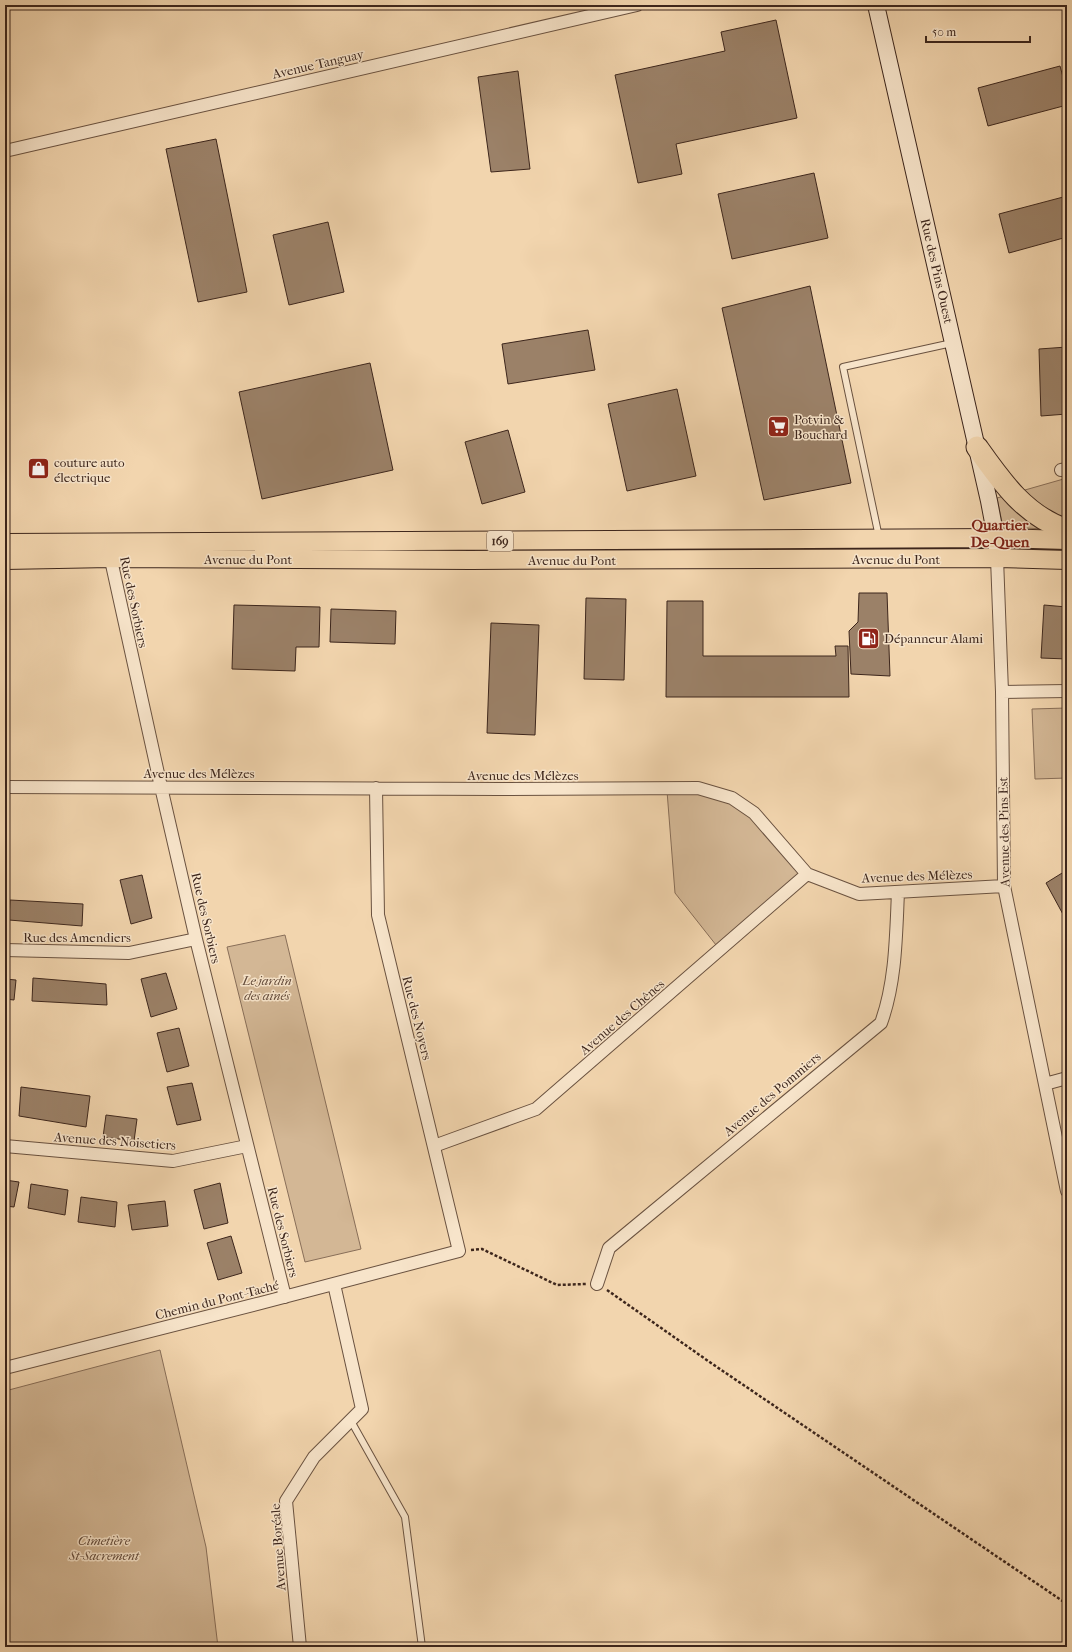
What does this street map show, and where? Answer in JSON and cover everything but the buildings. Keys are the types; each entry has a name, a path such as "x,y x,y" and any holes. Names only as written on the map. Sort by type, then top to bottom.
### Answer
{"highway":[{"path":"977,447 1005,486 1026,507 1043,520 1067,530"}],"main road":[{"name":"Rue des Pins Ouest","path":"876,5 977,447 996,538"},
{"name":"Avenue du Pont","path":"5,560 109,551 996,538 1067,540"},
{"name":"Avenue des Pins Est","path":"996,538 997,558"},
{"name":"Avenue du Pont","path":"5,543 109,551 486,560 997,558 1067,560"}],"street":[{"name":"Avenue Tanguay","path":"5,151 637,5"},
{"name":"Rue des Sorbiers","path":"109,551 196,939 284,1297"},
{"name":"Avenue des Pins Est","path":"997,558 1002,692 1004,886 1067,1191"},
{"path":"1002,692 1067,691"},
{"name":"Avenue des Mélèzes","path":"5,787 698,788 732,798 754,813 808,874 859,894 1004,886"},
{"name":"Rue des Noyers","path":"376,788 378,915 459,1251"},
{"name":"Avenue des Chênes","path":"434,1146 536,1109 808,874"},
{"name":"Avenue des Pommiers","path":"597,1284 609,1248 881,1023 887,1006 896,946 898,892"},
{"name":"Rue des Amendiers","path":"5,950 129,953 196,939"},
{"path":"1045,1084 1067,1078"},
{"name":"Avenue des Noisetiers","path":"5,1146 174,1161 247,1146"},
{"name":"Chemin du Pont-Taché","path":"5,1368 459,1251"},
{"name":"Avenue Boréale","path":"300,1647 286,1501 314,1457 362,1410 334,1284"}],"lane":[{"path":"880,540 843,367 953,342"},
{"path":"350,1421 405,1517 422,1647"}],"path":[{"path":"459,1251 482,1249 557,1285 597,1284 1067,1604"}],"green space":[{"path":"1067,478 1067,530 1003,527 997,498"},
{"path":"1067,708 1067,778 1035,779 1032,709"},
{"path":"698,788 732,798 804,874 720,950 675,893 667,791"},
{"name":"Le jardin des ainés","path":"285,935 361,1249 305,1262 227,947"},
{"name":"Cimetière St-Sacrement","path":"160,1350 206,1547 218,1647 5,1647 5,1391"}],"place":[{"name":"Potvin & Bouchard","path":"778,426"},
{"name":"couture auto électrique","path":"39,469"},
{"name":"Dépanneur Alami","path":"869,638"}],"district":[{"name":"Quartier De-Quen","path":"1000,534"}]}
